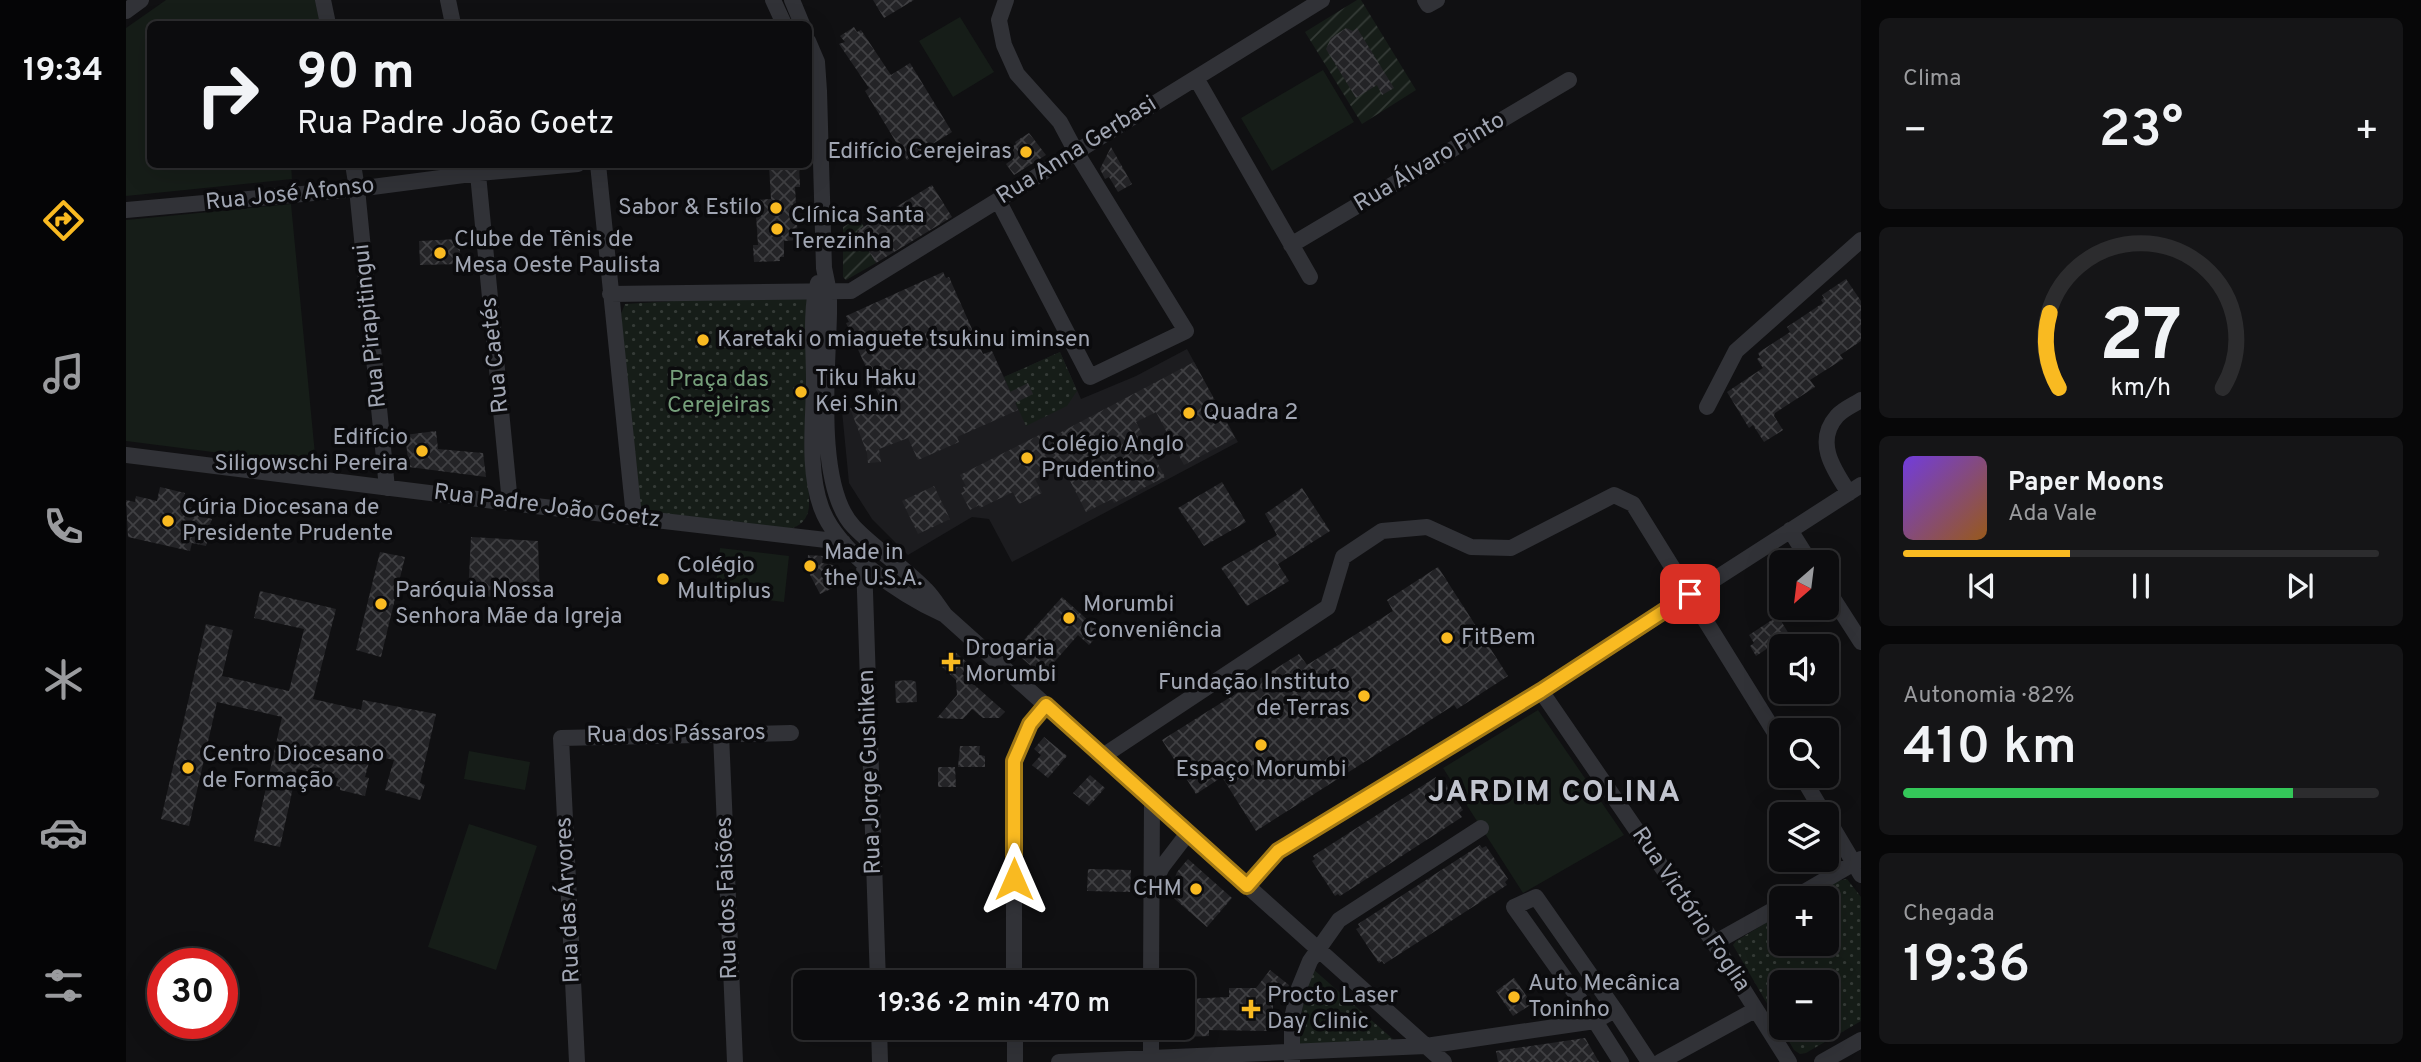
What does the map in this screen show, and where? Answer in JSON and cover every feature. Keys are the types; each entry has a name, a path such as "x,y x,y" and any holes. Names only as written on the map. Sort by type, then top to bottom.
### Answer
{"street":[{"path":"126,11 141,0"},
{"path":"323,0 327,21"},
{"path":"448,0 452,21"},
{"path":"773,0 783,21"},
{"path":"792,0 801,21"},
{"name":"Rua Anna Gerbasi","path":"610,294 851,291 1322,0"},
{"path":"998,200 1090,377 1186,331 1060,122 1017,74 1004,45 999,20 1005,1"},
{"path":"812,50 817,62 819,91 815,146 824,268 814,468 820,505 827,522 864,562 917,603 945,615"},
{"path":"1196,78 1310,277"},
{"path":"812,80 819,91"},
{"name":"Rua Álvaro Pinto","path":"1291,245 1569,80"},
{"name":"Rua Pirapitingui","path":"354,168 387,488"},
{"name":"Rua José Afonso","path":"126,210 357,189 498,168"},
{"path":"598,168 634,517"},
{"name":"Rua Caetés","path":"478,169 510,503"},
{"path":"1707,407 1736,351 1861,240"},
{"path":"822,291 828,455 834,492 841,510 853,526 928,591 945,615 1435,1056"},
{"path":"1247,886 1278,851 1541,691 1855,489 1830,463 1826,443 1829,429 1836,417 1861,400"},
{"name":"Rua Padre João Goetz","path":"126,455 843,542"},
{"path":"1103,755 1328,607 1343,557 1382,531 1427,527 1471,547 1511,548 1614,495 1633,504 1769,723"},
{"path":"1790,530 1802,550"},
{"name":"Rua Jorge Gushiken","path":"864,562 878,970"},
{"path":"1839,608 1861,642"},
{"name":"Rua Victório Foglia","path":"1541,691 1714,943 1789,1062"},
{"path":"1014,970 1014,761 1030,724 1046,705"},
{"name":"Rua dos Pássaros","path":"561,738 791,733"},
{"name":"Rua dos Faisões","path":"721,734 735,1062"},
{"name":"Rua das Árvores","path":"561,738 578,1062"},
{"path":"1151,970 1152,801"},
{"path":"1292,1056 1292,1018 1299,988 1310,961 1339,920 1480,828"},
{"path":"1152,888 1162,867 1188,833"},
{"path":"1818,886 1859,866 1839,836"},
{"path":"1621,1062 1514,907 1536,897 1649,1062"},
{"path":"1714,943 1769,912"},
{"path":"1059,1062 1292,1056 1435,1056 1595,1021 1615,1010"},
{"path":"1660,1062 1755,1010"},
{"path":"879,1040 880,1062"},
{"path":"1015,1040 1015,1062"},
{"path":"1151,1040 1151,1060"},
{"path":"1822,1062 1861,1040"}],"shaded area":[{"name":"Colégio Anglo Prudentino","path":"1187,349 1238,442 1012,562 989,519 972,517 908,555 872,519 849,483 842,411 890,395 992,351 1004,377 1060,352 1081,399 1136,376"}],"green space":[{"path":"166,0 315,0 319,21 147,21 147,168 291,168 292,179 126,196 126,28"},
{"path":"1361,0 1416,90 1362,124 1305,32"},
{"path":"960,17 994,72 953,97 919,41"},
{"path":"1323,70 1354,122 1272,171 1241,118"},
{"path":"291,204 316,465 126,441 126,220"},
{"path":"859,218 864,227 857,231 876,263 846,280 843,277 843,227"},
{"name":"Praça das Cerejeiras","path":"807,293 809,506 803,521 789,529 640,511 621,314 625,304"},
{"path":"1060,352 1077,391 1067,406 1026,426 1004,377"},
{"path":"720,548 789,556 784,602 715,593"},
{"path":"1538,710 1624,835 1523,893 1443,768"},
{"path":"469,751 530,762 525,790 464,779"},
{"path":"469,824 537,846 496,970 428,947"},
{"path":"1847,879 1861,897 1861,1021 1839,1034 1839,970 1769,970 1769,1007 1733,945 1769,921 1769,956 1839,956 1839,886 1829,886"},
{"path":"1313,969 1394,1040 1300,1046 1303,1007"},
{"path":"1788,1040 1828,1040 1806,1053 1800,1054"}],"building":[{"path":"873,0 914,0 884,18"},
{"path":"854,27 857,32 861,30 891,75 910,63 952,132 907,160 865,91 869,88 839,44 845,42 840,36"},
{"path":"1346,28 1353,31 1357,28 1394,88 1382,95 1377,85 1356,98 1326,49 1331,38"},
{"name":"Edifício Cerejeiras","path":"1029,133 1046,155 1014,175 1006,164 1010,161 1006,156 1009,154 1007,151"},
{"path":"1111,147 1132,184 1118,192 1109,177 1105,179 1100,169"},
{"path":"769,168 799,168 800,187 795,187 798,240 784,241 784,257 780,257 780,261 754,262 753,245 758,245 755,200 771,199"},
{"path":"932,185 952,217 876,263 857,231"},
{"name":"Clube de Tênis de Mesa Oeste Paulista","path":"459,239 461,264 420,265 419,241"},
{"path":"943,272 946,278 949,277 983,354 992,351 1010,392 1028,383 1033,394 1015,403 1018,410 957,437 959,442 918,460 908,438 879,449 881,462 868,463 867,453 850,408 880,398 846,323 849,322 846,316"},
{"path":"1846,279 1861,301 1861,341 1840,355 1843,359 1810,380 1815,387 1775,413 1774,416 1783,430 1764,442 1753,425 1749,428 1727,392 1763,368 1757,359 1760,357 1758,353 1790,332 1787,327 1823,303 1822,295"},
{"path":"1194,362 1235,438 1184,465 1156,412 1136,422 1165,477 1114,503 1112,499 1086,512 1062,465 1035,479 1042,493 1019,504 1013,492 970,510 961,493 966,486 960,475 1045,432 1048,439"},
{"path":"436,431 438,449 483,453 486,477 409,467 405,435"},
{"path":"1222,482 1246,522 1204,546 1178,508"},
{"path":"934,486 950,519 918,534 902,501"},
{"name":"Cúria Diocesana de Presidente Prudente","path":"160,487 185,493 182,505 198,509 197,515 212,519 210,524 216,526 212,543 207,542 206,546 192,543 190,551 128,537 126,500 135,502 136,496 157,501"},
{"path":"1302,488 1330,531 1278,564 1289,581 1247,606 1221,568 1277,535 1265,514"},
{"path":"471,537 538,541 540,600 468,595"},
{"name":"Paróquia Nossa Senhora Mãe da Igreja","path":"380,552 405,557 381,657 356,650"},
{"path":"808,555 823,556 822,563 833,565 846,582 820,594 807,569"},
{"path":"1438,567 1508,676 1457,709 1454,705 1256,831 1222,777 1196,794 1162,740 1299,654 1307,665 1393,611 1387,600"},
{"path":"260,591 336,609 313,699 361,710 363,700 436,714 420,783 425,785 420,800 385,790 394,760 371,755 365,777 369,778 365,796 340,790 340,787 336,786 338,778 297,769 280,847 254,841 282,717 217,702 189,826 161,819 206,624 233,630 222,676 289,691 304,629 254,618"},
{"path":"1062,597 1101,632 1089,645 1078,635 1042,676 1014,651"},
{"path":"1772,620 1780,620 1789,634 1769,634 1769,647 1756,656 1750,646 1754,643 1749,635"},
{"path":"954,651 970,665 962,674 1005,712 999,718 983,718 972,709 963,719 937,718 957,695 956,680 940,665"},
{"path":"895,681 916,682 917,702 896,703"},
{"path":"1044,737 1067,756 1048,778 1032,765 1041,755 1034,749"},
{"path":"960,746 980,746 979,755 985,756 985,767 958,767"},
{"path":"938,767 955,767 956,787 938,787"},
{"path":"1090,775 1105,788 1089,806 1073,793"},
{"path":"1436,777 1438,780 1442,777 1463,810 1459,813 1462,817 1340,896 1335,896 1312,861 1315,859 1313,856"},
{"path":"1480,845 1482,848 1486,846 1508,879 1505,882 1507,885 1384,964 1382,961 1379,963 1356,929 1360,927 1358,924"},
{"name":"CHM","path":"1188,859 1232,898 1207,927 1169,894 1177,872"},
{"path":"1088,869 1131,870 1130,892 1087,891"},
{"path":"1270,970 1289,985 1288,988 1273,988 1273,1031 1209,1030 1209,1036 1195,1037 1195,998 1229,997 1229,988 1256,988"},
{"name":"Auto Mecânica Toninho","path":"1514,978 1532,1004 1513,1016 1496,991"},
{"path":"1585,1038 1599,1062 1498,1062 1496,1051"}],"place":[{"name":"Edifício Cerejeiras","path":"1026,152"},
{"name":"Sabor & Estilo","path":"776,208"},
{"name":"Clínica Santa Terezinha","path":"777,229"},
{"name":"Clube de Tênis de Mesa Oeste Paulista","path":"440,253"},
{"name":"Karetaki o miaguete tsukinu iminsen","path":"703,340"},
{"name":"Tiku Haku Kei Shin","path":"801,392"},
{"name":"Quadra 2","path":"1189,413"},
{"name":"Edifício Siligowschi Pereira","path":"422,451"},
{"name":"Colégio Anglo Prudentino","path":"1027,458"},
{"name":"Cúria Diocesana de Presidente Prudente","path":"168,521"},
{"name":"Made in the U.S.A.","path":"810,566"},
{"name":"Colégio Multiplus","path":"663,579"},
{"name":"Paróquia Nossa Senhora Mãe da Igreja","path":"381,604"},
{"name":"Morumbi Conveniência","path":"1069,618"},
{"name":"FitBem","path":"1447,638"},
{"name":"Drogaria Morumbi","path":"951,662"},
{"name":"Fundação Instituto de Terras","path":"1364,696"},
{"name":"Espaço Morumbi","path":"1261,745"},
{"name":"Centro Diocesano de Formação","path":"188,768"},
{"name":"CHM","path":"1196,889"},
{"name":"Auto Mecânica Toninho","path":"1514,997"},
{"name":"Procto Laser Day Clinic","path":"1251,1009"}],"district":[{"name":"JARDIM COLINA","path":"1555,793"}],"route":[{"path":"1014,879 1014,761 1022,738 1046,705 1247,886 1278,851 1541,691 1690,594"}]}
